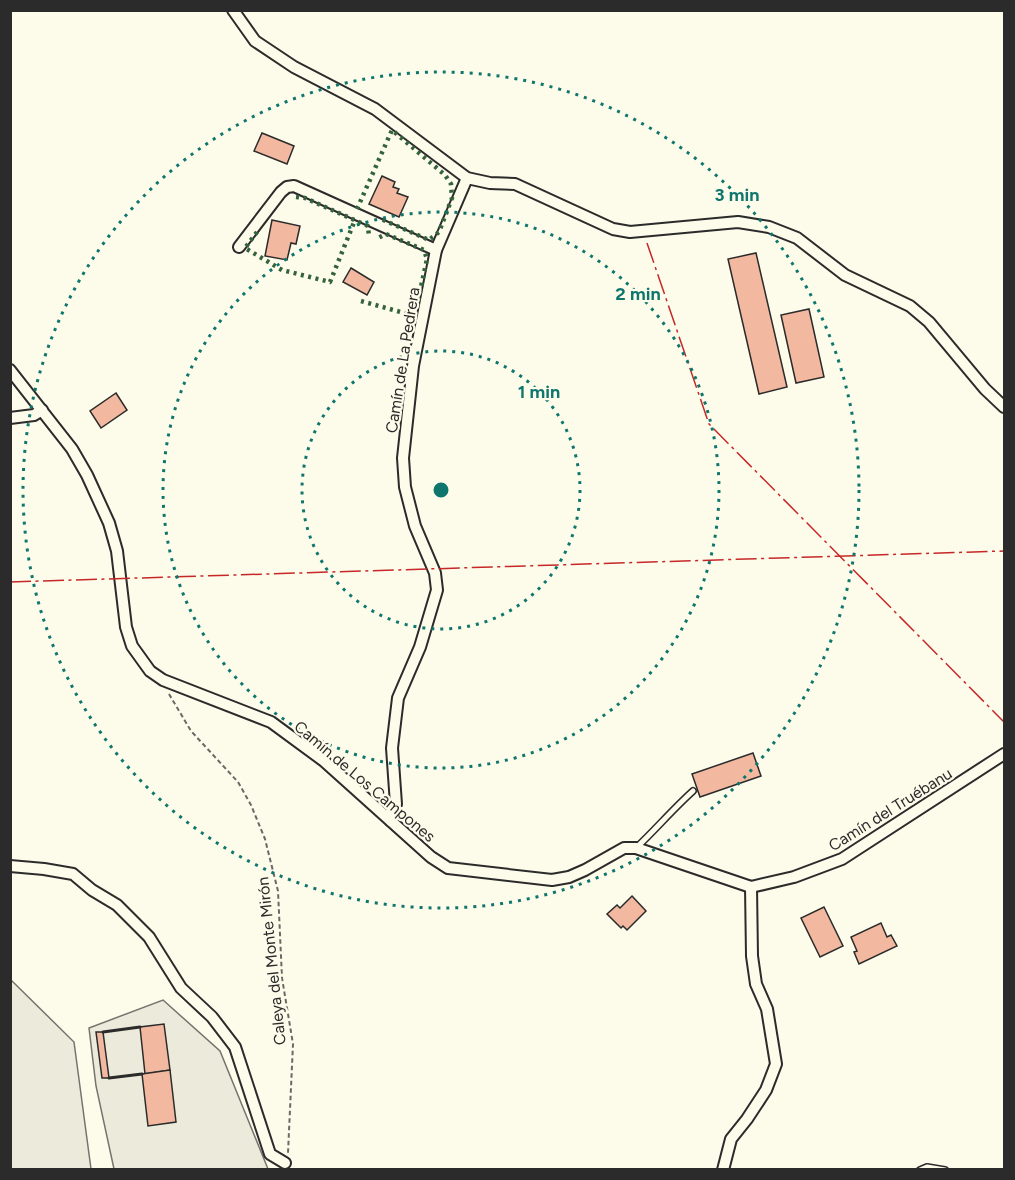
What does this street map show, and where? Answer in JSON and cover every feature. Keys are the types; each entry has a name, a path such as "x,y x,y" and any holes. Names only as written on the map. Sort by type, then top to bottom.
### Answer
{"street":[{"path":"233,10 255,41 294,68 375,109 467,178 490,183 515,184 613,229 630,232 738,222 769,227 797,238 845,275 910,306 929,322 985,389 1005,407"},
{"name":"Camín de La Pedrera","path":"391,821 391,812 396,804 392,748 398,698 420,647 437,590 435,573 415,526 405,487 403,458 413,366 436,250 467,178"},
{"path":"238,247 281,192 294,186 436,250"},
{"name":"Camín de Los Campones","path":"10,370 72,449 87,475 109,523 117,551 126,627 132,646 150,671 163,680 271,722 324,761 431,857 448,867 552,880 569,877 585,870 624,848 636,848"},
{"path":"10,418 34,415 42,410"},
{"name":"Camín del Truébanu","path":"751,887 795,877 842,859 1005,754"},
{"path":"636,848 751,887 752,956 756,984 767,1009 776,1064 766,1090 731,1139 723,1170"},
{"path":"10,866 44,868 74,874 92,890 117,905 149,937 181,988 212,1017 235,1047 270,1154 285,1163"}],"lane":[{"path":"636,848 693,791"},
{"path":"920,1170 927,1167 945,1170"}],"path":[{"name":"Caleya del Monte Mirón","path":"163,680 191,731 238,782 251,804 268,849 278,891 282,978 293,1044 289,1151 285,1163"}],"shaded area":[{"path":"11,980 74,1042 91,1169 11,1169"},
{"path":"163,1000 220,1051 268,1169 114,1169 96,1086 89,1028"}],"building":[{"path":"262,133 294,146 287,164 254,151"},
{"path":"382,176 395,182 393,187 399,189 397,193 408,197 399,217 369,204"},
{"path":"272,220 300,226 296,244 291,243 287,260 265,256"},
{"path":"756,253 787,387 759,394 728,259"},
{"path":"351,268 374,282 367,295 343,282"},
{"path":"809,309 824,377 796,383 781,315"},
{"path":"116,393 127,410 101,428 90,411"},
{"path":"753,753 761,776 700,797 692,774"},
{"path":"632,896 646,911 627,930 623,926 621,928 607,914 617,905 620,908"},
{"path":"824,907 843,946 820,957 801,918"},
{"path":"881,923 887,937 891,935 897,946 859,964 851,937"},
{"path":"164,1024 170,1070 145,1074 140,1027"},
{"path":"96,1032 103,1032 109,1078 102,1078"},
{"path":"170,1070 176,1122 148,1126 142,1074"}],"hedge":[{"path":"357,209 392,130 445,175 451,184 452,198 439,232 429,240 381,219"},
{"path":"296,197 305,198 368,226 369,237"},
{"path":"257,232 245,248 282,270 330,282 355,220"},
{"path":"361,301 408,314 416,310 427,259 424,250 386,234 376,239"}],"wall":[{"path":"103,1032 140,1027"},
{"path":"109,1078 142,1074"}],"power":[{"path":"647,243 709,424 1004,722"},
{"path":"10,582 1004,551"}]}
